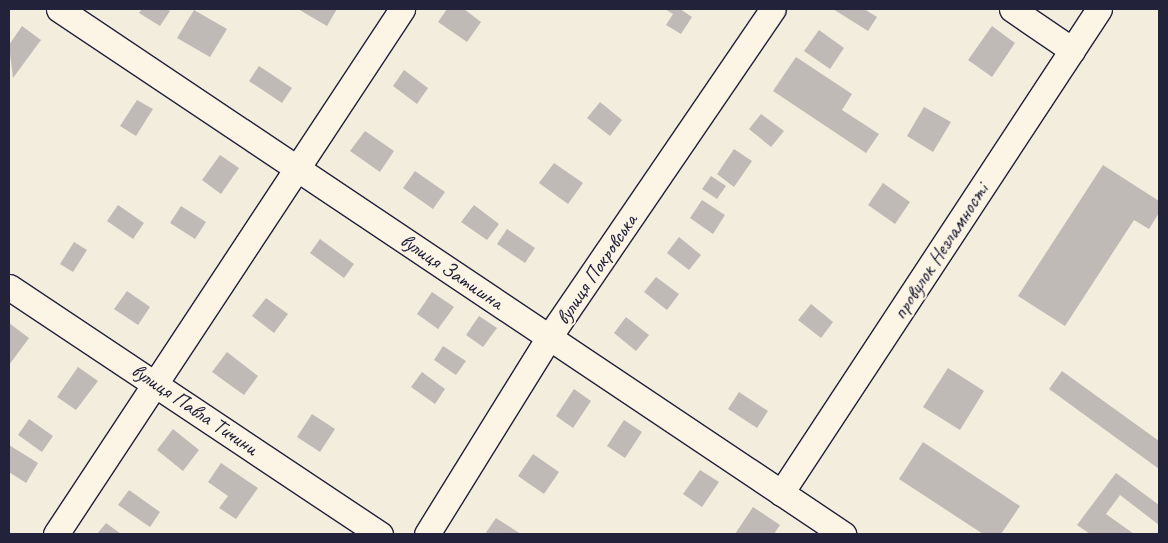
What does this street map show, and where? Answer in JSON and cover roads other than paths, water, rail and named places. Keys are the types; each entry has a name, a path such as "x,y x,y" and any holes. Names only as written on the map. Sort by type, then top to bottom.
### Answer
{"street":[{"name":"вулиця Затишна","path":"59,9 298,167 843,534"},
{"path":"56,534 402,9"},
{"name":"вулиця Покровська","path":"427,534 549,337 773,9"},
{"path":"1012,9 1072,50"},
{"name":"провулок Незламності","path":"781,493 1099,9"},
{"name":"вулиця Павла Тичини","path":"9,287 156,382 380,534"}]}
